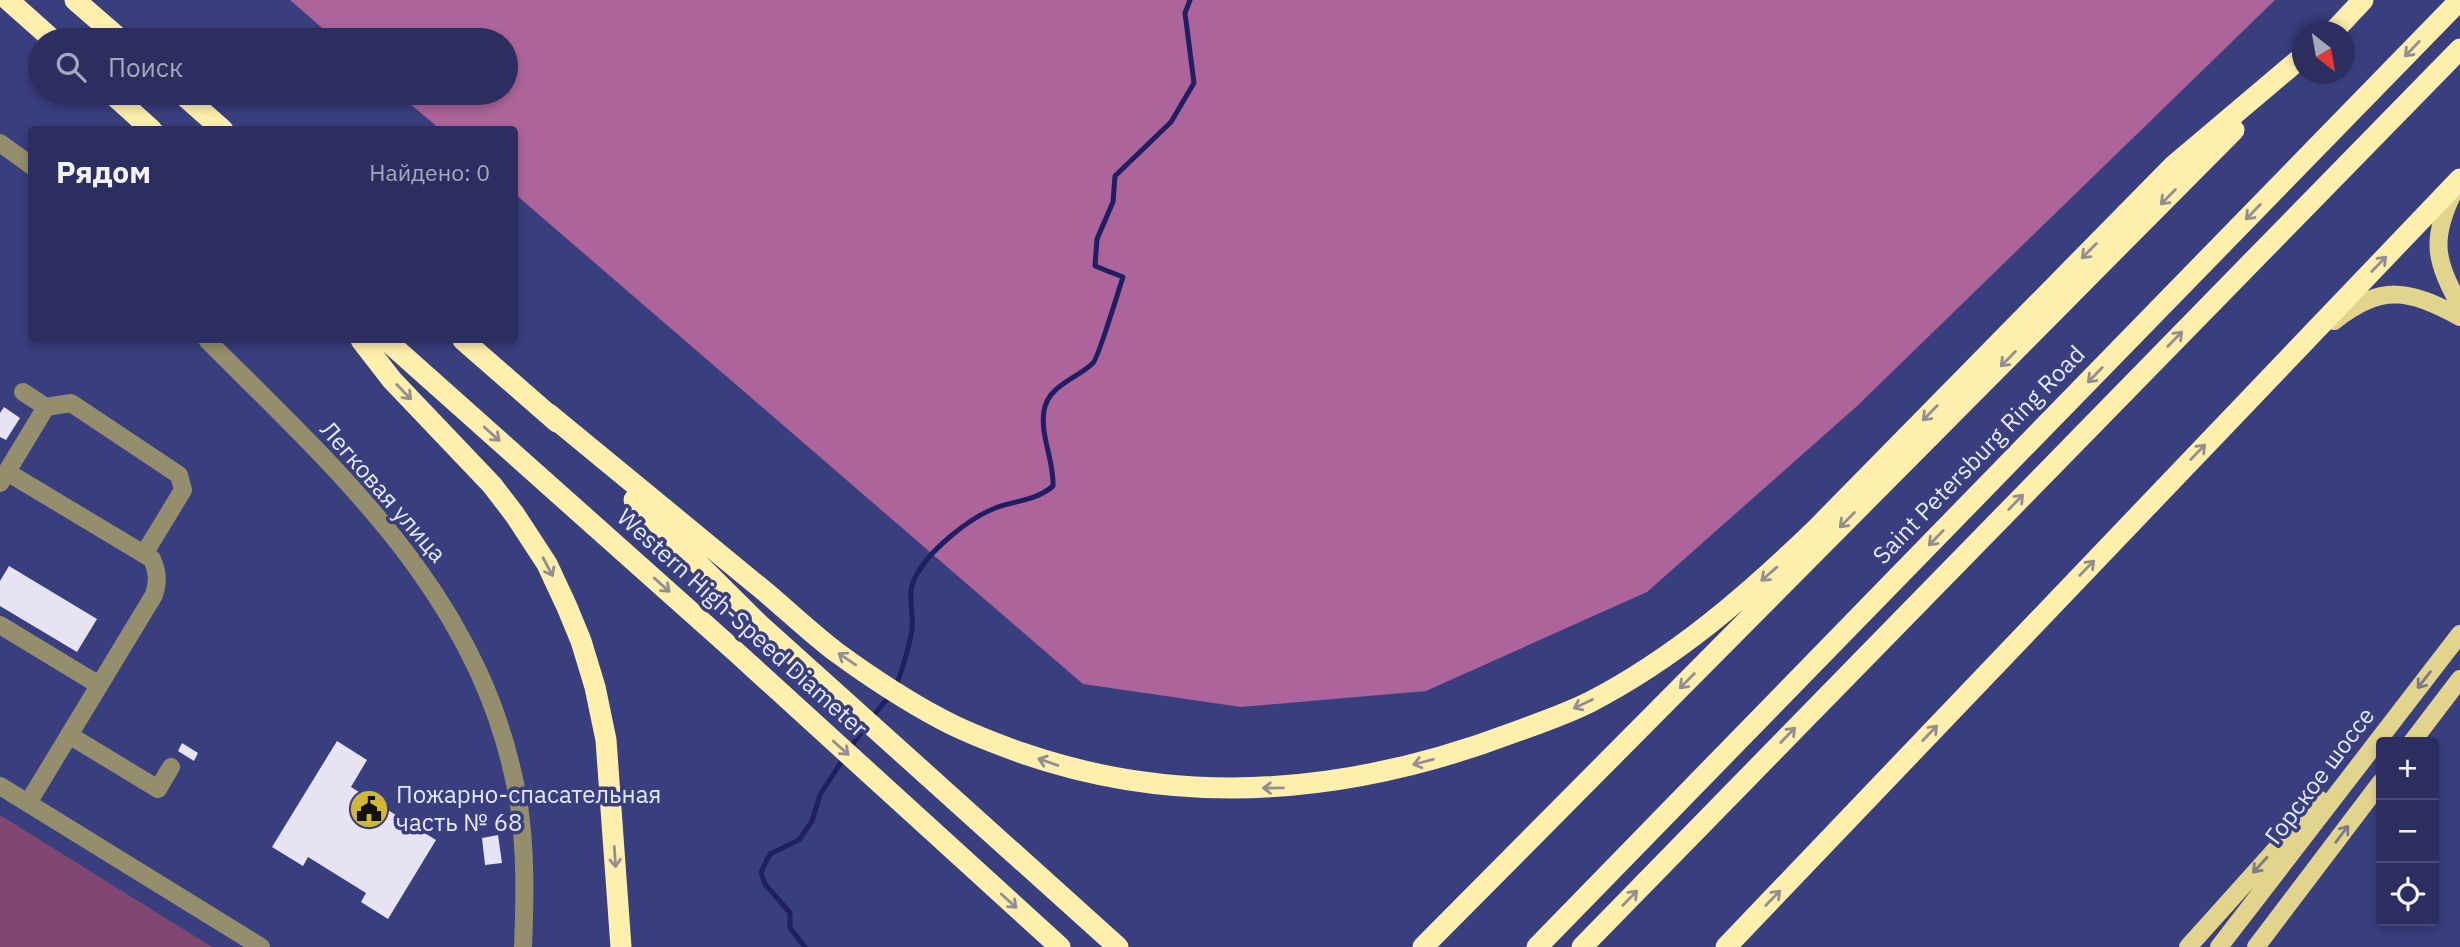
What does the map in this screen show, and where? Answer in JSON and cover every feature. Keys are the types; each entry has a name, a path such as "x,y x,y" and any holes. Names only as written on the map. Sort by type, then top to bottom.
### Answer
{"highway":[{"path":"8,0 40,28"},
{"path":"75,0 107,28"},
{"path":"2343,21 2363,0"},
{"name":"Saint Petersburg Ring Road","path":"1536,947 2460,0"},
{"path":"1583,947 2460,48"},
{"path":"549,414 835,651 903,697 942,720 983,739 1065,768 1136,782 1223,789 1284,788 1341,780 1451,755 1555,717 1628,680 1710,624 1816,529 2174,166 2292,67"},
{"path":"1423,947 2292,69"},
{"path":"124,105 148,126"},
{"path":"195,105 218,126"},
{"path":"1726,947 2460,180"},
{"path":"363,343 392,380 492,485 547,564 567,607 592,676 606,740 621,947"},
{"name":"Western High-Speed Diameter","path":"389,343 736,652 1060,947"},
{"name":"Western High-Speed Diameter","path":"466,343 549,414 759,624 1118,947"}],"main road":[{"path":"2460,180 2443,212 2437,238 2439,262 2460,305"},
{"path":"2298,349 2353,306 2372,297 2402,293 2433,302 2460,317"},
{"name":"Горское шоссе","path":"2219,947 2460,634"},
{"path":"2416,737 2460,679"},
{"path":"2188,947 2262,862 2389,725"},
{"path":"2256,947 2376,789"}],"street":[{"path":"0,143 28,163"},
{"name":"Легковая улица","path":"210,343 384,522 438,596 460,634 482,679 501,730 518,800 525,871 523,947"},
{"path":"23,392 46,407 71,403 178,475 183,490 144,554"},
{"path":"27,803 154,595 157,583 157,571 152,559 3,477 46,407"},
{"path":"0,625 99,685"},
{"path":"69,735 158,789 171,767"},
{"path":"0,786 261,947"}],"shaded area":[{"path":"290,0 2275,0 1856,407 1647,592 1426,691 1241,707 1083,684 518,197 518,126 436,126 411,105 518,105 518,28 322,28"},
{"path":"0,815 212,947 0,947"}],"building":[{"path":"4,407 20,418 6,440 0,437 0,413"},
{"path":"9,566 97,619 77,652 0,606 0,581"},
{"path":"337,741 367,760 351,787 436,840 388,919 361,902 366,893 308,857 303,866 272,847"},
{"path":"182,743 198,753 194,761 178,751"},
{"path":"498,835 502,863 485,865 482,838"}],"waterway":[{"path":"896,686 912,629 912,586 928,558 962,527 987,512 1040,494 1053,486 1044,430 1044,411 1051,395 1057,389 1093,363 1104,337 1123,277 1095,266 1097,239 1113,202 1115,176 1171,122 1194,83 1185,13 1190,0"},
{"path":"871,719 891,694"},
{"path":"850,748 865,727"},
{"path":"805,947 790,928 790,913 765,884 761,872 770,854 799,840 812,821 820,795 845,756"}],"place":[{"name":"Пожарно-спасательная часть № 68","path":"369,809"}]}
